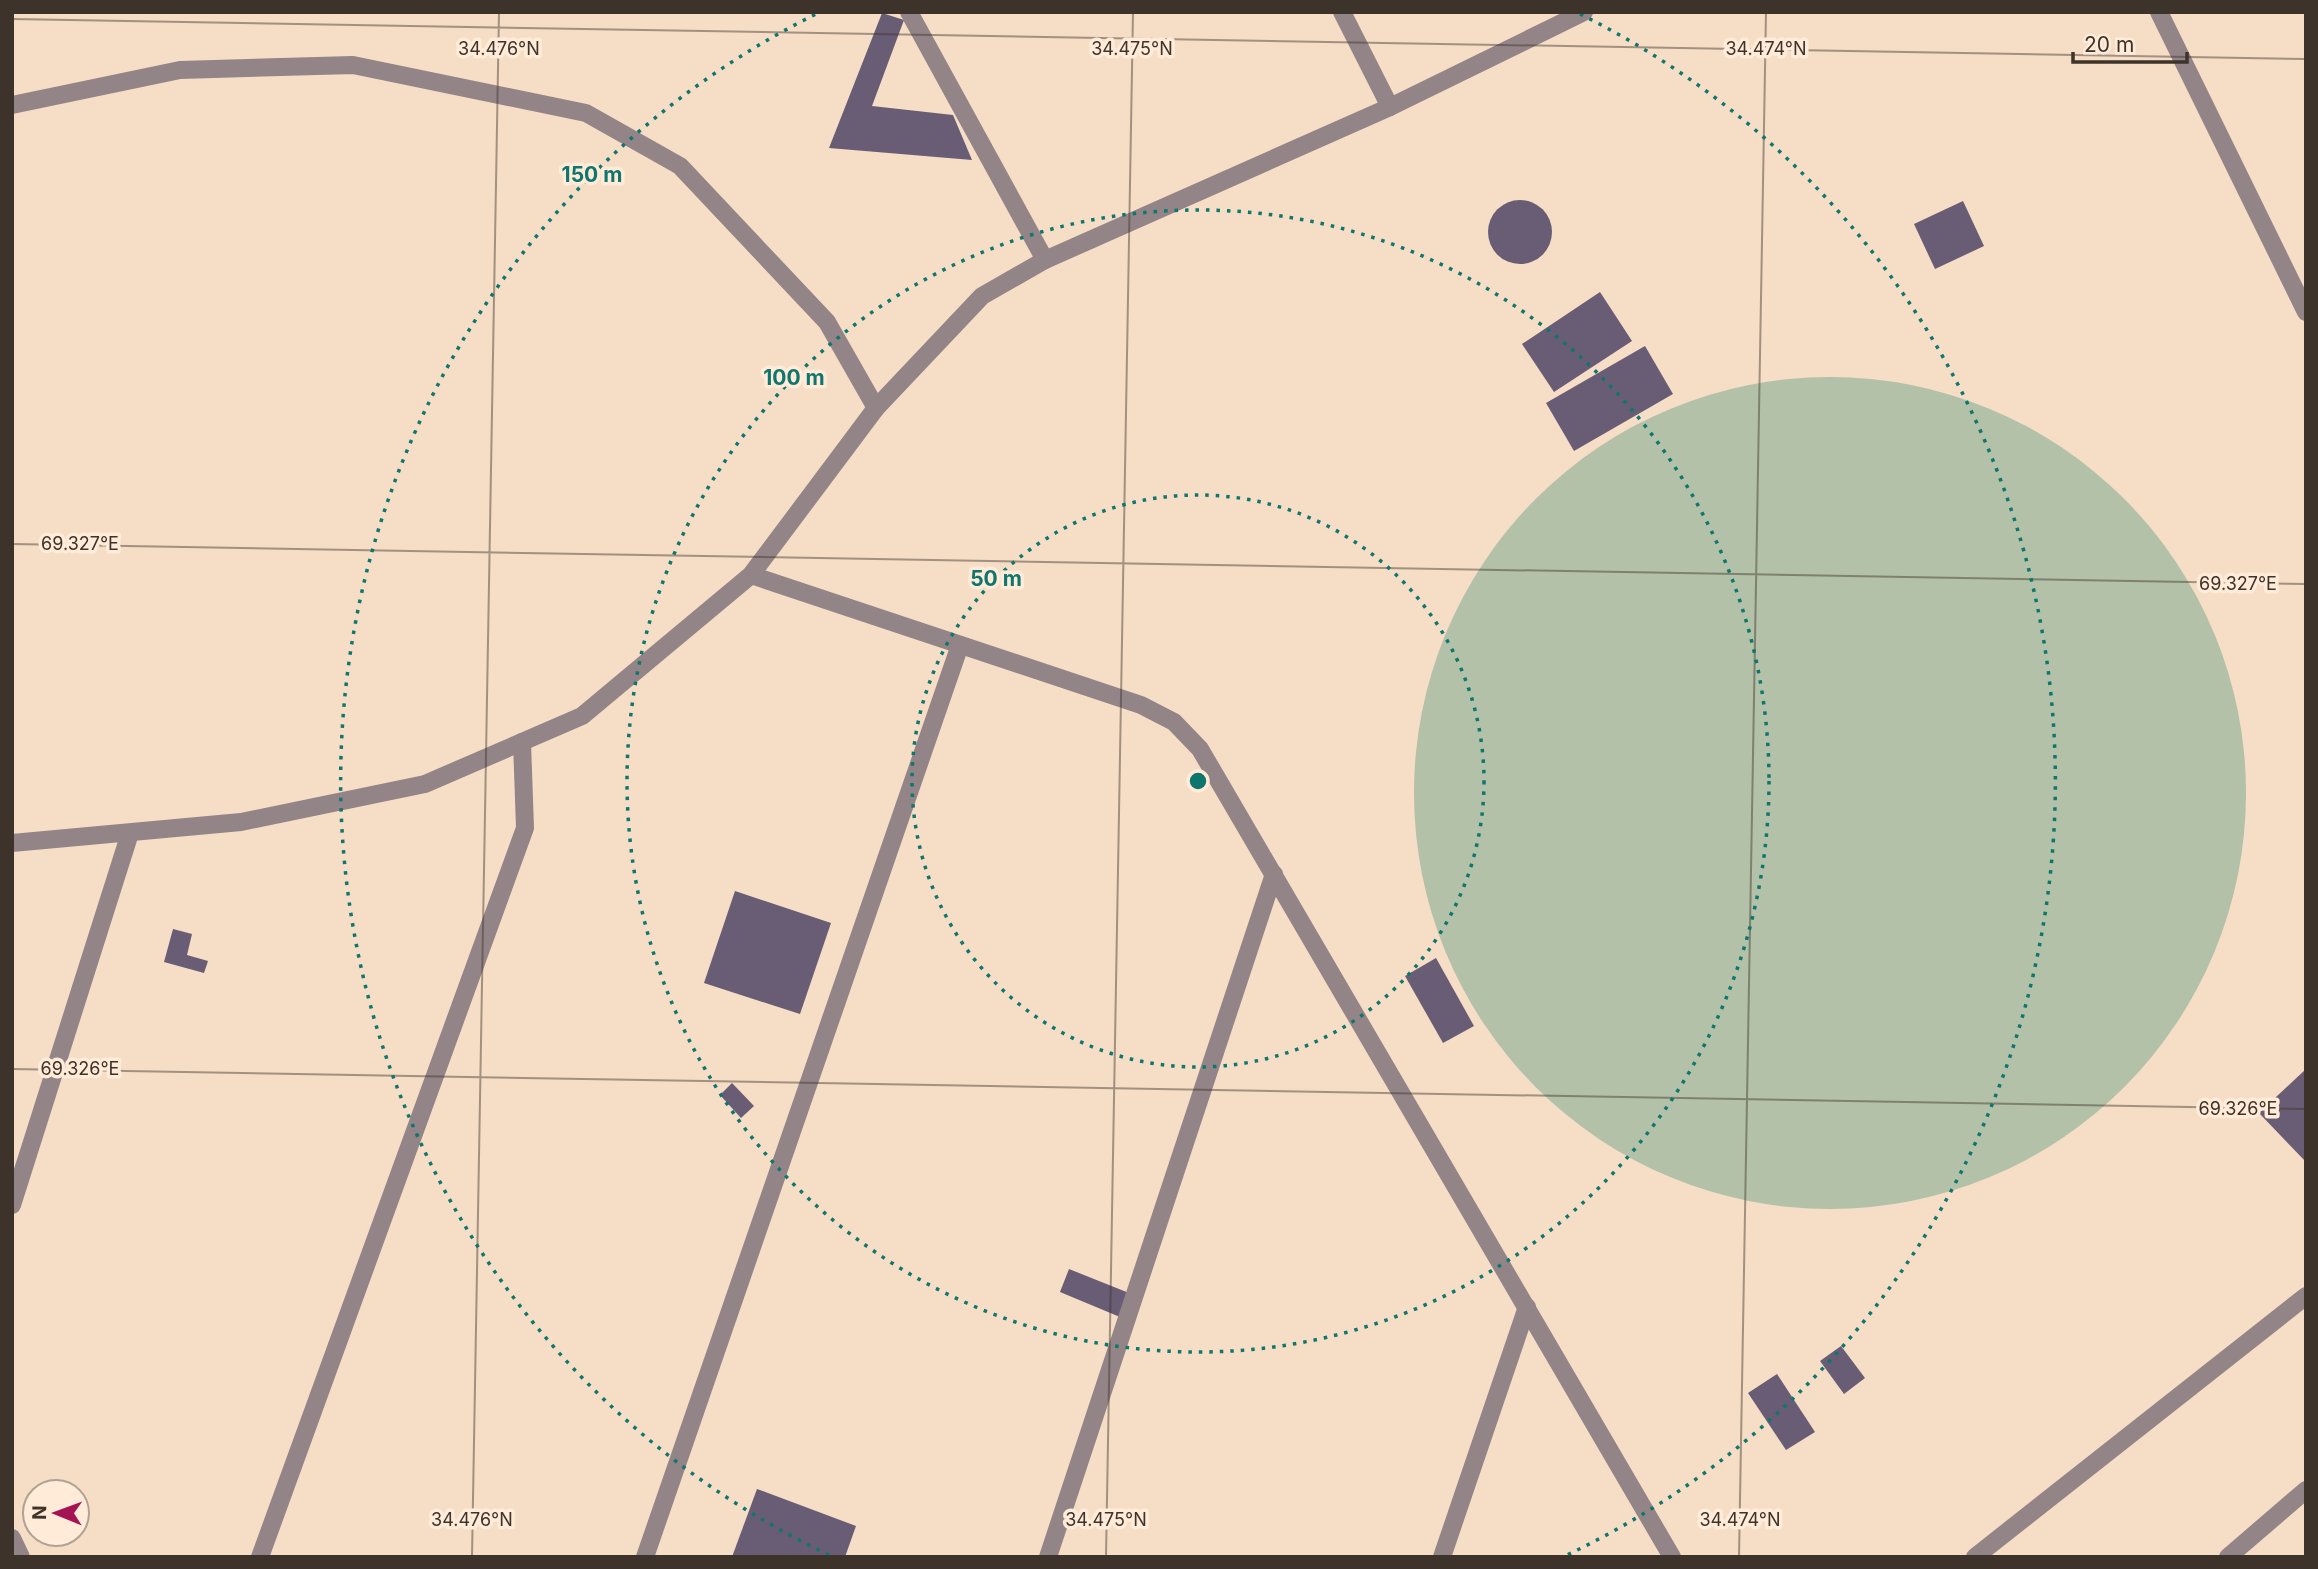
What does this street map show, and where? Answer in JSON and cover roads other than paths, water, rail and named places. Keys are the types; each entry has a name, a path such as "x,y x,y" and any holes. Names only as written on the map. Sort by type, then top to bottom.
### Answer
{"street":[{"path":"909,12 1045,260"},
{"path":"1342,12 1390,107"},
{"path":"12,843 241,822 425,784 582,716 751,575 876,408 982,296 1045,260 1390,107 1584,12"},
{"path":"2159,12 2306,312"},
{"path":"12,105 180,70 354,65 586,113 680,166 827,323 876,408"},
{"path":"751,575 1141,705 1174,722 1200,749 1672,1557"},
{"path":"645,1557 960,645"},
{"path":"260,1557 525,828 522,742"},
{"path":"12,1205 130,833"},
{"path":"1048,1557 1274,874"},
{"path":"1975,1557 2306,1296"},
{"path":"1442,1557 1527,1307"},
{"path":"2228,1557 2306,1490"},
{"path":"12,1538 22,1557"}]}
